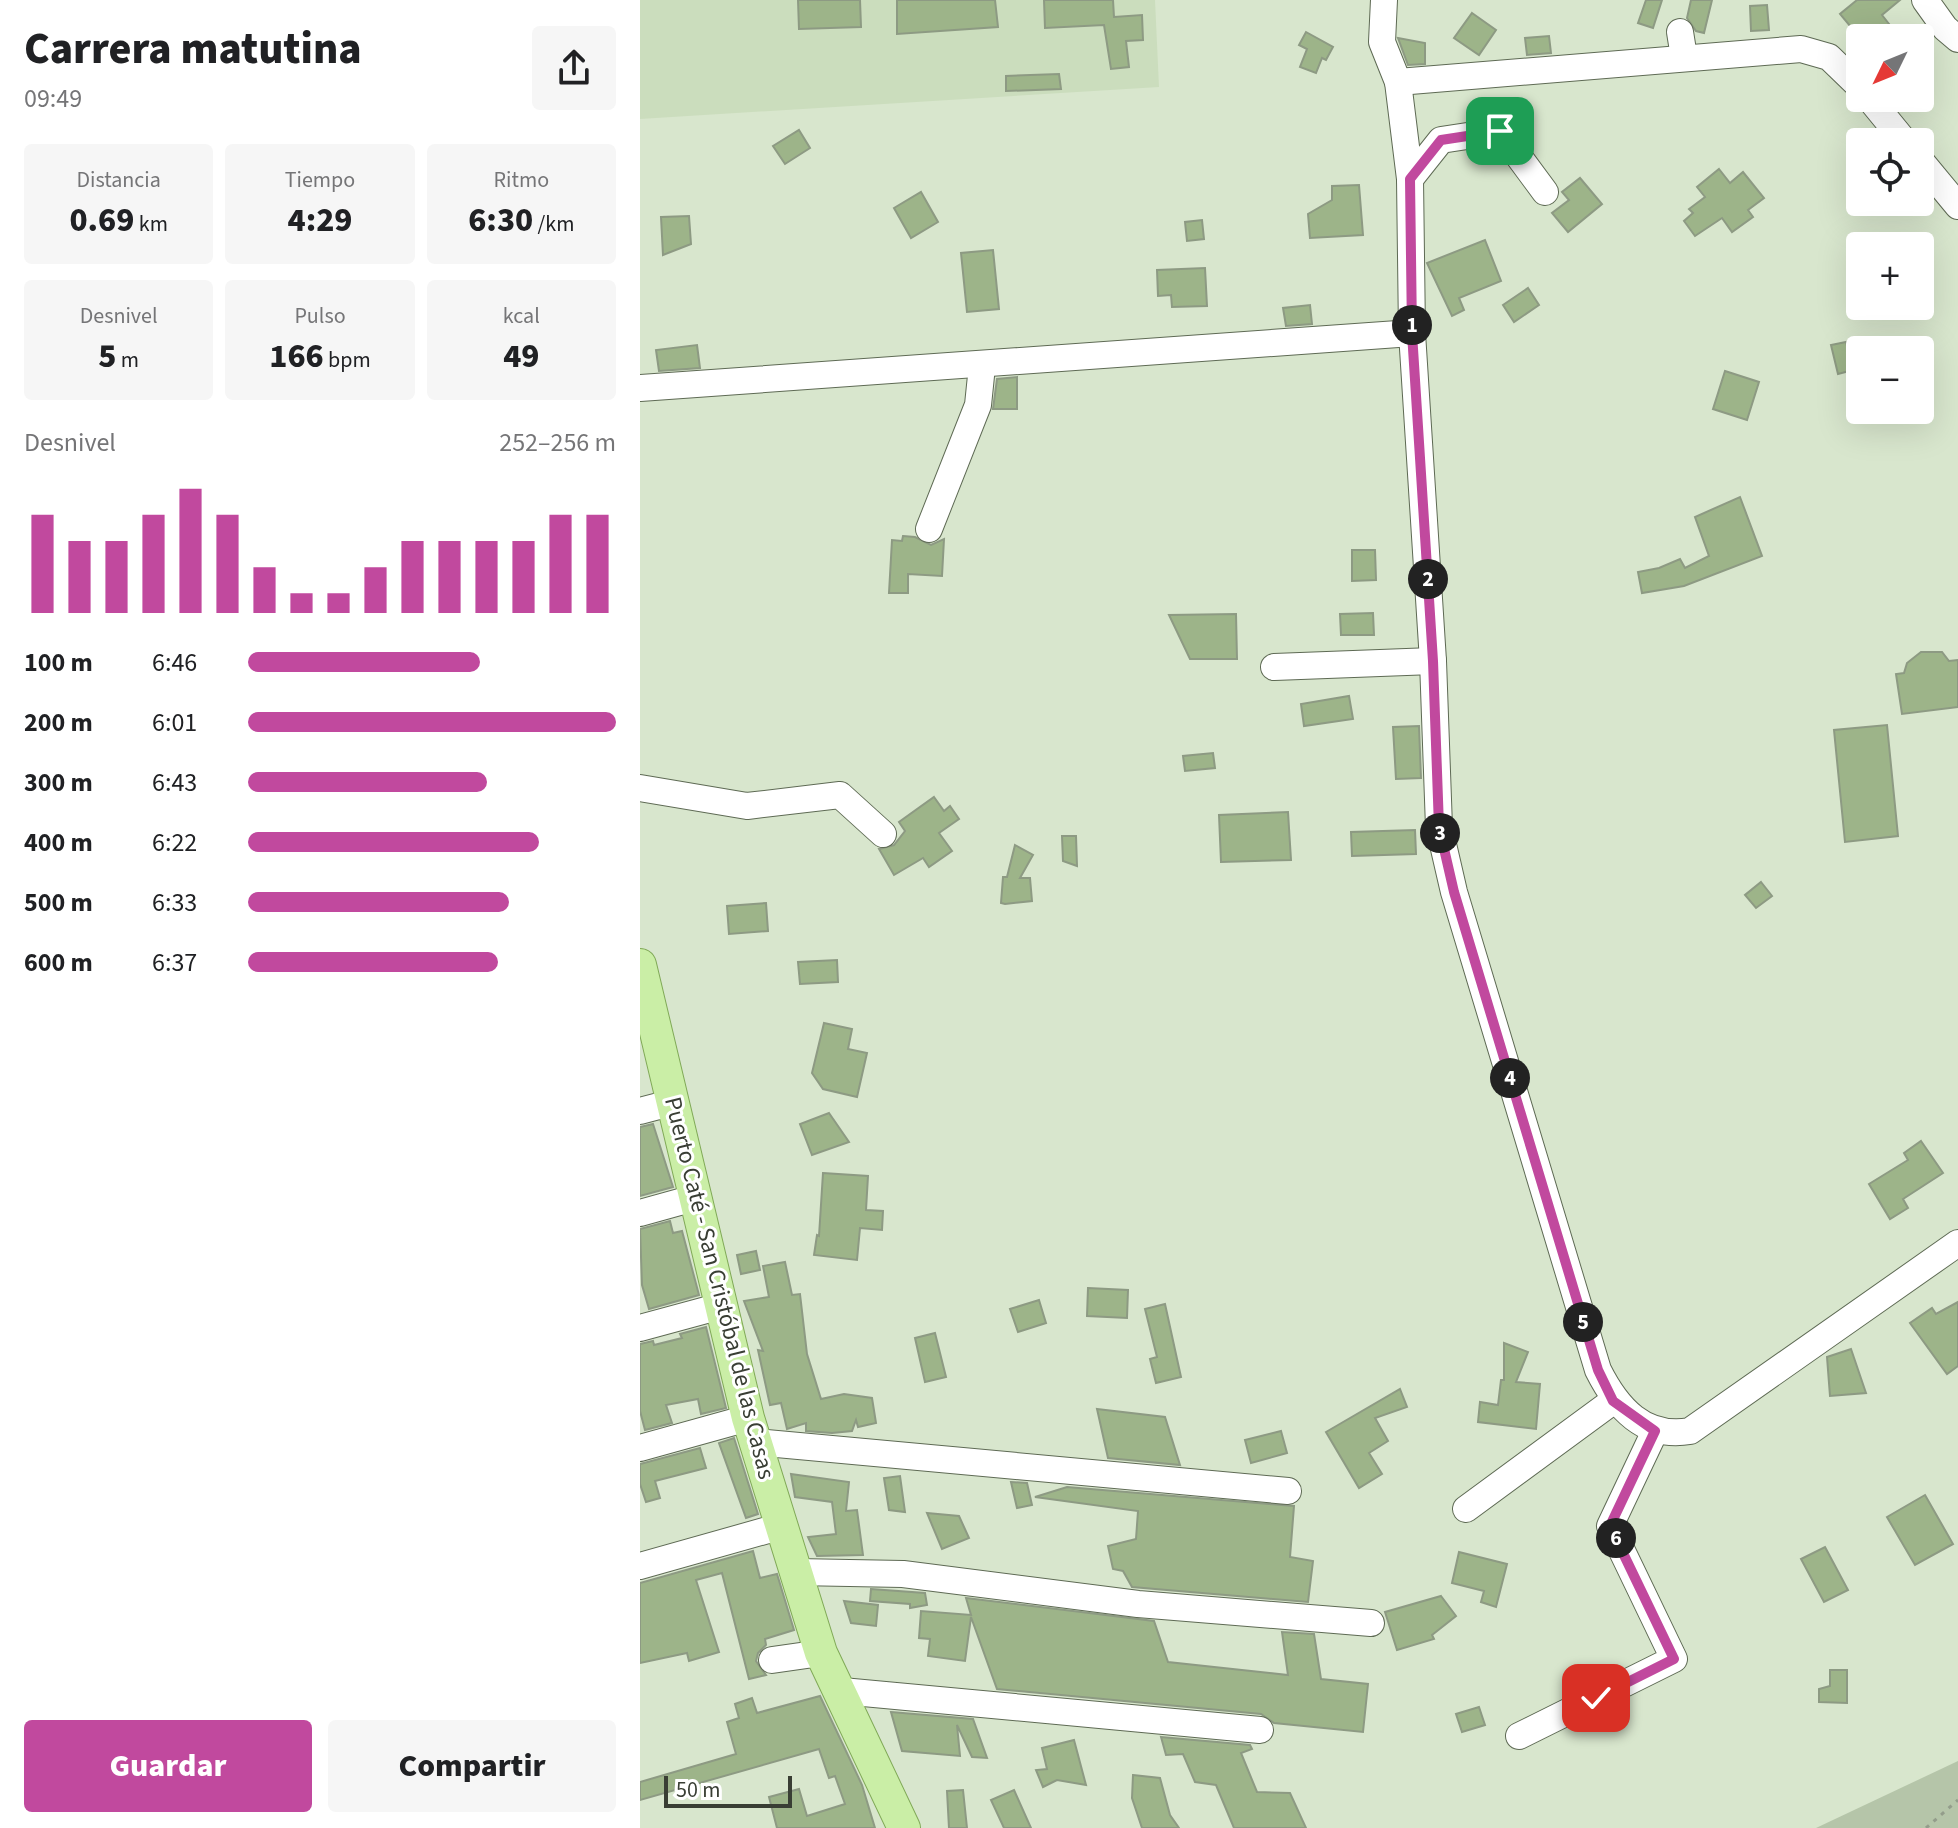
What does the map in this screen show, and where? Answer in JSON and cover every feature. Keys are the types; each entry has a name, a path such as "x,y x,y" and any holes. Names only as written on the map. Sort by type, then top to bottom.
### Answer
{"main road":[{"name":"Puerto Caté - San Cristóbal de las Casas","path":"640,965 646,1018 674,1102 694,1198 752,1430 821,1653 842,1691 904,1828"}],"street":[{"path":"1384,0 1382,42 1398,82 1410,179 1412,333 1433,661 1439,827 1454,892 1598,1370 1613,1401 1655,1431 1669,1435 1690,1431 1958,1243"},
{"path":"1925,0 1952,20"},
{"path":"1398,82 1682,44 1801,49 1829,57 1846,73"},
{"path":"1880,112 1894,128"},
{"path":"1410,179 1441,140 1500,131 1545,192"},
{"path":"1934,177 1958,206"},
{"path":"640,388 1412,333"},
{"path":"929,529 978,405 982,366"},
{"path":"1274,667 1433,661"},
{"path":"640,788 747,806 840,795 883,834"},
{"path":"640,1111 674,1102"},
{"path":"640,1213 694,1198"},
{"path":"640,1328 721,1306"},
{"path":"1466,1509 1613,1401"},
{"path":"640,1448 752,1430 1288,1491"},
{"path":"1519,1736 1674,1659 1610,1526 1655,1431"},
{"path":"640,1566 782,1526"},
{"path":"796,1572 903,1574 1138,1604 1371,1623"},
{"path":"772,1660 821,1653"},
{"path":"842,1691 1260,1730"}],"path":[{"path":"1926,1828 1958,1800"}],"shaded area":[{"path":"640,0 1155,0 1159,87 640,119"},
{"path":"1958,1761 1958,1828 1816,1828"}],"building":[{"path":"798,0 860,0 861,27 799,29"},
{"path":"897,0 995,0 998,27 897,34"},
{"path":"1044,0 1113,0 1114,17 1142,15 1143,40 1126,41 1129,67 1111,69 1104,25 1045,28"},
{"path":"1646,0 1662,0 1653,28 1638,23"},
{"path":"1691,0 1712,0 1704,33 1696,31 1687,18"},
{"path":"1857,0 1900,0 1882,15 1889,24 1848,24 1840,14"},
{"path":"1767,5 1769,30 1751,31 1750,6"},
{"path":"1472,13 1496,30 1479,55 1454,38"},
{"path":"1306,32 1333,47 1326,60 1322,58 1316,73 1300,67 1307,49 1299,45"},
{"path":"1549,36 1551,53 1527,55 1525,38"},
{"path":"1398,38 1425,43 1425,64 1408,65"},
{"path":"1059,74 1061,89 1006,91 1006,76"},
{"path":"799,130 810,148 785,164 773,146"},
{"path":"1719,169 1730,183 1743,172 1764,198 1748,210 1753,217 1732,232 1722,218 1695,236 1684,221 1693,213 1689,209 1705,197 1697,187"},
{"path":"1580,178 1602,204 1568,232 1552,213 1569,200 1562,192"},
{"path":"1359,185 1363,235 1310,238 1308,214 1332,200 1332,186"},
{"path":"921,192 938,222 911,238 894,208"},
{"path":"689,216 691,244 663,255 661,217"},
{"path":"1202,220 1204,239 1187,241 1185,222"},
{"path":"1485,240 1501,281 1459,298 1464,310 1452,316 1427,263"},
{"path":"993,250 999,309 967,312 961,253"},
{"path":"1205,268 1207,306 1172,307 1171,295 1158,296 1157,270"},
{"path":"1528,288 1539,305 1514,322 1503,305"},
{"path":"1310,305 1312,324 1286,326 1283,308"},
{"path":"1846,342 1846,372 1838,374 1831,345"},
{"path":"697,345 700,368 659,371 656,350"},
{"path":"1725,371 1759,382 1747,420 1713,409"},
{"path":"1017,377 1017,409 993,409 997,379"},
{"path":"1740,497 1762,556 1684,586 1642,593 1638,572 1680,559 1685,568 1709,556 1695,517"},
{"path":"903,536 915,537 931,545 944,539 942,576 908,574 908,593 889,593 892,540 902,541"},
{"path":"1352,550 1375,550 1376,580 1352,581"},
{"path":"1373,613 1374,635 1341,635 1340,614"},
{"path":"1236,614 1237,659 1190,659 1169,615"},
{"path":"1921,652 1942,652 1949,661 1958,660 1958,707 1902,714 1896,674 1904,673 1907,663"},
{"path":"1349,696 1353,719 1304,726 1301,704"},
{"path":"1887,725 1898,836 1845,842 1834,730"},
{"path":"1419,726 1421,778 1396,779 1393,727"},
{"path":"1213,753 1215,768 1185,771 1183,756"},
{"path":"934,797 944,811 950,806 959,819 939,833 952,851 929,867 923,858 894,875 879,849 894,845 905,831 899,822"},
{"path":"1288,812 1291,860 1221,862 1219,815"},
{"path":"1415,830 1416,854 1352,856 1351,832"},
{"path":"1062,836 1076,836 1077,866 1063,861"},
{"path":"1015,845 1033,855 1020,878 1030,878 1032,901 1005,904 1001,903 1003,877 1007,877"},
{"path":"1761,882 1772,896 1756,908 1745,895"},
{"path":"766,903 768,931 729,934 727,906"},
{"path":"837,960 838,982 800,984 798,962"},
{"path":"824,1023 852,1029 848,1049 867,1053 857,1097 823,1089 812,1073"},
{"path":"829,1113 849,1142 812,1155 800,1124"},
{"path":"653,1124 673,1187 640,1196 640,1127"},
{"path":"1921,1141 1943,1173 1903,1199 1908,1208 1890,1219 1869,1184 1908,1160 1904,1153"},
{"path":"823,1173 868,1176 866,1210 883,1211 882,1230 860,1228 857,1260 814,1255 819,1236"},
{"path":"670,1221 673,1233 682,1231 699,1295 649,1309 642,1285 640,1229"},
{"path":"756,1251 760,1270 741,1274 737,1255"},
{"path":"785,1262 792,1295 800,1294 807,1354 821,1399 844,1394 872,1398 876,1423 858,1427 856,1420 852,1431 832,1433 806,1431 806,1423 787,1429 781,1403 770,1405 758,1350 763,1351 744,1301 769,1297 763,1266"},
{"path":"1088,1288 1128,1290 1127,1318 1087,1316"},
{"path":"1039,1300 1046,1323 1018,1332 1010,1309"},
{"path":"1958,1302 1958,1366 1947,1374 1910,1323 1932,1308 1936,1314"},
{"path":"1165,1304 1181,1377 1156,1383 1150,1359 1157,1357 1145,1309"},
{"path":"706,1327 726,1408 701,1414 698,1399 666,1405 672,1423 645,1430 640,1411 640,1344 653,1341 654,1345 682,1338 680,1334"},
{"path":"935,1333 946,1377 925,1382 915,1338"},
{"path":"1504,1343 1528,1352 1516,1382 1540,1384 1536,1429 1478,1422 1480,1402 1498,1405 1501,1380 1504,1380"},
{"path":"1851,1349 1866,1393 1830,1396 1827,1357"},
{"path":"1400,1389 1407,1407 1375,1418 1388,1441 1369,1453 1382,1474 1359,1488 1326,1432"},
{"path":"1097,1409 1165,1417 1180,1465 1108,1458"},
{"path":"1281,1431 1287,1453 1251,1463 1245,1440"},
{"path":"734,1438 758,1514 746,1518 719,1443"},
{"path":"700,1448 706,1468 655,1481 660,1498 646,1502 640,1484 640,1464"},
{"path":"791,1474 849,1482 846,1511 857,1510 863,1555 817,1556 808,1537 836,1534 832,1502 795,1497"},
{"path":"900,1476 905,1512 889,1510 884,1478"},
{"path":"1011,1482 1027,1483 1032,1505 1017,1508"},
{"path":"1067,1487 1294,1506 1290,1557 1313,1561 1308,1602 1132,1587 1123,1571 1113,1569 1108,1546 1136,1539 1138,1511 1035,1497"},
{"path":"1925,1495 1953,1544 1915,1565 1887,1517"},
{"path":"927,1513 959,1516 969,1538 942,1549"},
{"path":"1825,1547 1848,1590 1824,1602 1801,1559"},
{"path":"753,1551 760,1578 777,1574 794,1630 765,1639 766,1645 758,1653 756,1661 766,1675 749,1679 722,1573 696,1580 719,1652 689,1661 687,1653 640,1663 640,1583"},
{"path":"1459,1552 1507,1564 1496,1607 1481,1602 1484,1591 1452,1583"},
{"path":"871,1589 925,1593 927,1605 910,1608 910,1604 870,1601"},
{"path":"1441,1596 1456,1616 1432,1635 1434,1639 1397,1650 1385,1612"},
{"path":"966,1598 1154,1621 1168,1662 1288,1675 1282,1632 1314,1634 1321,1679 1368,1684 1363,1732 1274,1723 1261,1714 997,1689 971,1617 965,1661 928,1656 930,1639 919,1638 921,1611 971,1615"},
{"path":"844,1601 878,1605 876,1626 851,1623"},
{"path":"1830,1670 1847,1670 1847,1703 1819,1702 1819,1689 1830,1686"},
{"path":"820,1696 862,1785 875,1828 777,1828 769,1797 799,1789 807,1816 845,1804 835,1776 829,1778 819,1749 640,1800 640,1782 736,1754 727,1722 739,1718 735,1704 752,1698 757,1713"},
{"path":"1479,1707 1485,1725 1462,1732 1456,1714"},
{"path":"891,1712 973,1719 987,1758 972,1757 957,1725 960,1756 902,1751"},
{"path":"1161,1737 1250,1745 1252,1749 1241,1753 1257,1792 1290,1793 1306,1828 1234,1828 1216,1785 1195,1782 1183,1754 1166,1755"},
{"path":"1074,1740 1086,1785 1057,1780 1043,1787 1036,1770 1047,1769 1042,1748"},
{"path":"1133,1775 1160,1778 1170,1815 1179,1828 1142,1828 1132,1798"},
{"path":"963,1790 967,1828 949,1828 947,1791"},
{"path":"1014,1790 1031,1828 1004,1828 991,1800"}],"route":[{"path":"1500,131 1441,140 1410,179 1412,333 1433,661 1439,827 1454,892 1598,1370 1613,1401 1655,1431 1610,1526 1674,1659 1596,1698"}]}
